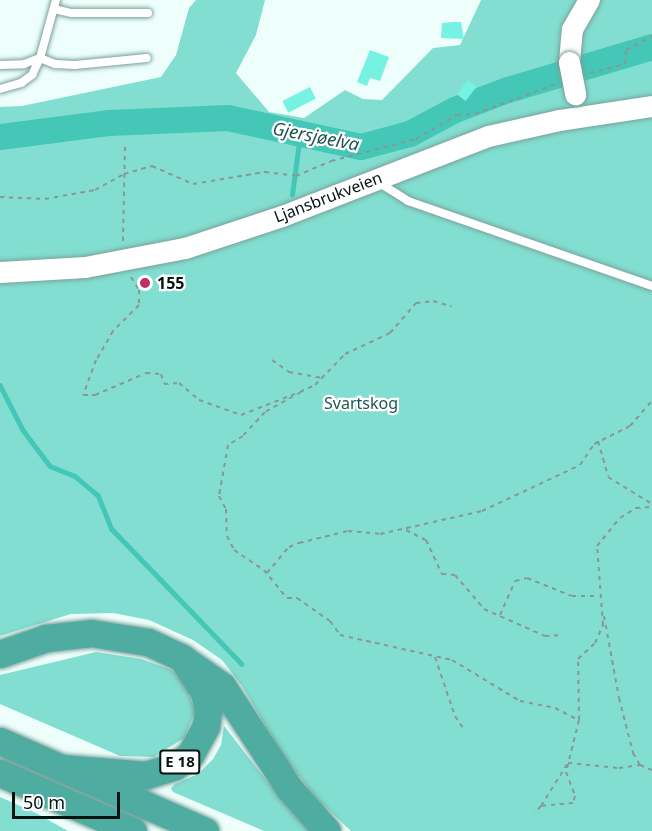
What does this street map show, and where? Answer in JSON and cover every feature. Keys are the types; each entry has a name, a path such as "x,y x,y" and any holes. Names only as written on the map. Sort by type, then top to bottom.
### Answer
{"highway":[{"path":"0,654 46,638 92,633 139,639 182,658 222,686 289,788 327,831"},
{"name":"E 18","path":"61,768 146,775 175,766 190,755 203,734 208,710 204,692 182,658"},
{"name":"E 18","path":"0,741 204,831"},
{"path":"0,773 133,831"}],"main road":[{"path":"580,116 568,62 572,29 589,0"},
{"name":"Ljansbrukveien","path":"0,272 67,270 123,261 215,239 488,136 580,116 652,106"}],"lane":[{"path":"0,89 26,79 40,58 56,0"},
{"path":"54,9 72,13 148,13"},
{"path":"0,65 24,64 40,58 56,64 75,65 147,58"},
{"path":"375,179 408,201 652,286"}],"path":[{"path":"625,64 626,50 652,36"},
{"path":"0,197 45,199 85,192 124,174 152,166 193,184 265,172 293,176 416,139 457,115 475,114 494,108"},
{"path":"125,145 123,261 138,290 139,305 112,331 96,360 83,395 95,395 146,373 156,373 161,374 164,384 179,383 200,400 241,414 301,392"},
{"path":"451,306 433,300 416,303 390,333 345,354 322,378 265,412 243,436 228,445 219,496 226,509 227,536 239,556 267,573 286,598 297,598 330,621 340,635 452,660 487,678 520,701 555,708 579,720"},
{"path":"272,360 289,372 322,378"},
{"path":"267,573 289,547 299,543 348,531 380,534 406,530 482,511 580,465 583,455 598,441 630,426 652,401"},
{"path":"598,441 608,477 652,505"},
{"path":"640,765 633,753 619,698 611,636 598,596 597,546 602,536 636,508 652,505"},
{"path":"406,530 426,540 442,573 455,575 484,609 545,636 563,635"},
{"path":"500,615 515,581 527,578 572,596 598,596"},
{"path":"541,806 573,803 575,796 566,772 579,720 576,669 578,659 595,643 603,614"},
{"path":"435,657 455,716 463,728"},
{"path":"568,763 619,768 640,765 652,770"},
{"path":"535,813 568,763"}],"green space":[{"name":"Svartskog","path":"196,0 265,0 256,35 236,73 269,112 304,118 345,90 363,99 382,100 433,48 460,45 481,0 652,0 652,831 351,831 316,798 283,755 242,686 222,660 193,640 149,620 113,613 71,614 0,636 0,107 22,106 161,77 176,55 189,8"},
{"path":"96,652 141,659 172,670 187,688 195,712 184,738 154,757 120,756 0,704 0,675"},
{"path":"224,726 273,789 311,831 264,831 173,792 171,788 175,784 198,774 213,759 221,745"},
{"path":"0,797 36,813 68,831 0,831"}],"building":[{"path":"461,22 464,39 441,38 442,23"},
{"path":"370,50 389,57 380,81 370,78 367,86 357,82"},
{"path":"468,80 477,87 466,101 457,94"},
{"path":"310,87 316,99 288,113 282,101"}],"waterway":[{"name":"Gjersjøelva","path":"0,137 110,123 228,118 361,147 410,134 455,110 508,90 652,47"},
{"path":"292,195 300,134"},
{"path":"0,385 23,430 50,466 75,476 98,495 112,529 242,664"}],"place":[{"name":"155","path":"145,283"}]}
